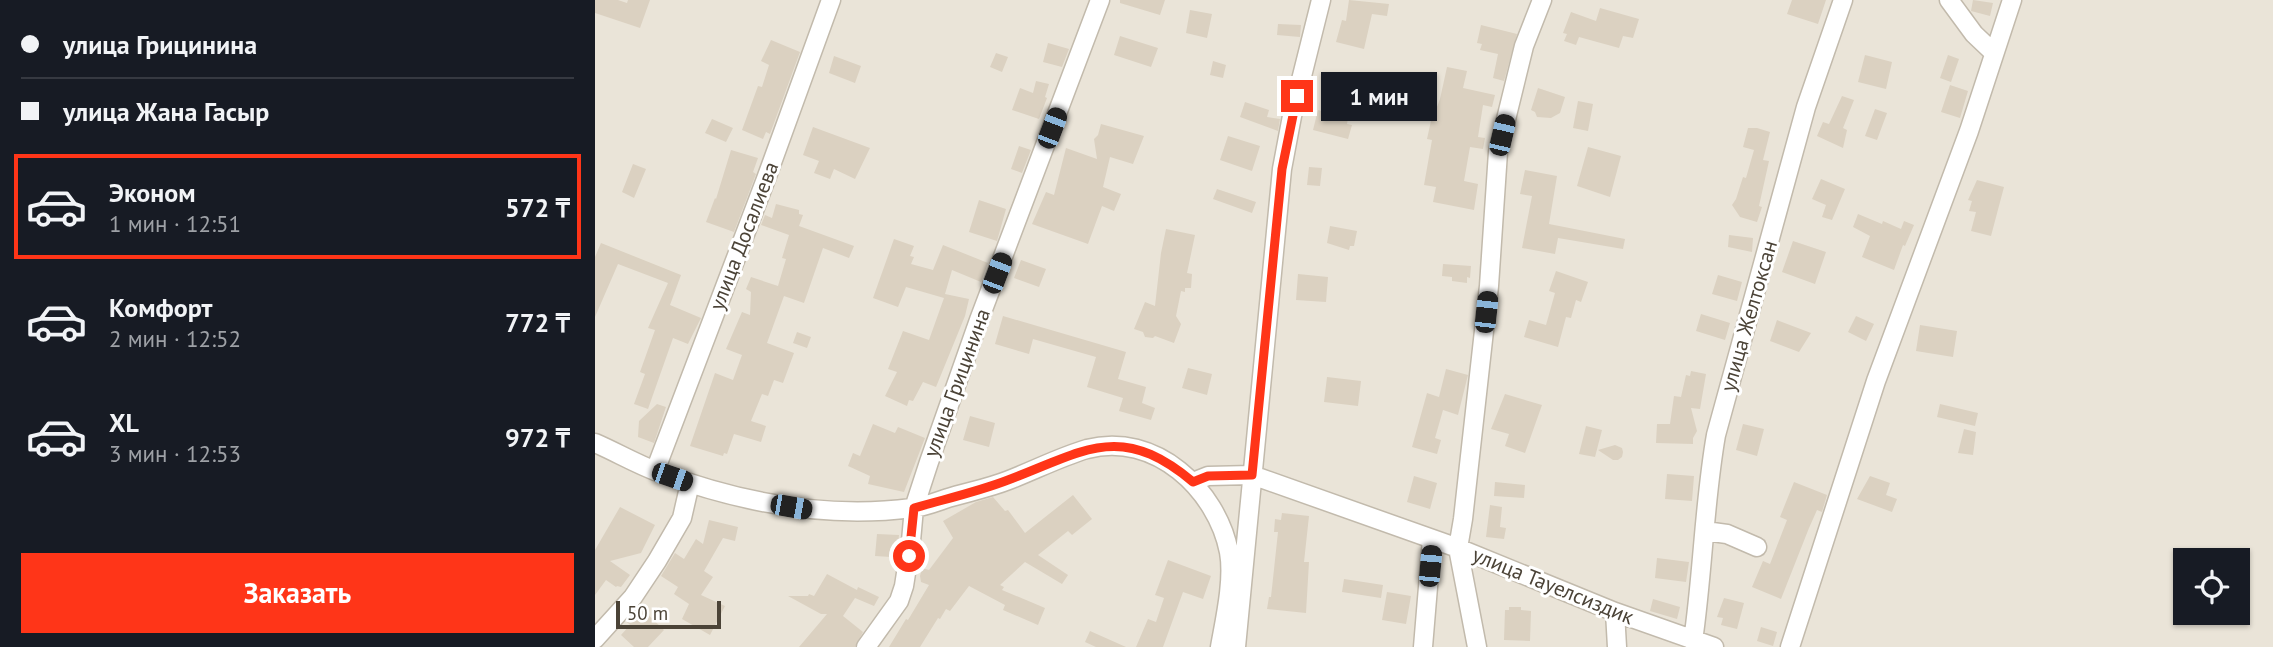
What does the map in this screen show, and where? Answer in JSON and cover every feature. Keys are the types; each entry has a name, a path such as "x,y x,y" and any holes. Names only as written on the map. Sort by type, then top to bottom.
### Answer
{"street":[{"name":"улица Досалиева","path":"655,471 762,191 831,0"},
{"name":"улица Грицинина","path":"866,647 899,601 904,586 914,508 979,320 1100,0"},
{"path":"1228,646 1230,569 1237,552 1252,475 1282,169 1292,116 1321,0"},
{"path":"1477,647 1458,548 1489,286 1498,152 1524,46 1542,0"},
{"name":"улица Желтоксан","path":"1693,641 1716,435 1806,107 1843,0"},
{"path":"1949,0 1974,34 1994,53"},
{"path":"1790,647 1876,381 1969,131 2012,0"},
{"path":"595,443 655,471 690,483 771,504 812,511 914,508 1006,481 1090,448 1119,446 1145,450 1181,471 1193,482 1219,519 1237,552"},
{"name":"улица Тауелсиздик","path":"1193,482 1208,476 1252,475 1458,548 1615,611 1714,647"},
{"path":"595,639 633,597 657,561 682,518 690,483"},
{"path":"1705,531 1727,534 1757,547"},
{"path":"1423,647 1432,539"},
{"path":"1615,611 1618,647"}],"shaded area":[{"path":"595,0 2273,0 2273,647 595,647"}],"building":[{"path":"595,0 618,0 627,3 628,0 650,0 640,28 595,13"},
{"path":"1120,0 1165,0 1160,15 1120,3"},
{"path":"1349,0 1389,4 1387,16 1372,14 1364,49 1336,42 1342,20 1346,21"},
{"path":"1792,0 1826,0 1818,24 1787,14"},
{"path":"1973,0 1993,3 1990,16 1971,11"},
{"path":"1600,8 1639,19 1633,38 1623,36 1619,48 1579,37 1576,45 1564,41 1567,34 1563,33 1571,12 1596,21"},
{"path":"1190,10 1212,14 1207,38 1186,33"},
{"path":"1278,24 1301,25 1300,37 1277,35"},
{"path":"1481,25 1517,34 1504,81 1493,78 1498,54 1480,50 1482,44 1477,43"},
{"path":"1120,36 1158,48 1151,67 1114,55"},
{"path":"771,40 800,52 770,134 766,132 763,139 742,130 758,86 762,87 769,65 761,61"},
{"path":"1048,43 1069,49 1062,67 1043,62"},
{"path":"996,53 1008,57 1002,72 990,67"},
{"path":"1865,55 1892,62 1886,89 1858,82"},
{"path":"1948,55 1959,59 1951,82 1940,78"},
{"path":"834,56 861,66 855,83 829,73"},
{"path":"1213,61 1226,65 1223,78 1210,75"},
{"path":"1447,67 1467,71 1463,88 1495,95 1492,107 1483,105 1478,137 1485,138 1483,149 1470,147 1464,181 1478,184 1474,210 1433,202 1436,187 1424,185 1432,140 1427,139"},
{"path":"1036,81 1049,84 1039,119 1012,110 1020,88 1033,93"},
{"path":"1950,85 1968,91 1960,118 1941,112"},
{"path":"1538,88 1565,97 1560,113 1551,118 1537,117 1531,110"},
{"path":"1842,96 1854,100 1843,128 1847,130 1843,148 1817,136 1823,122 1829,124"},
{"path":"1578,101 1593,104 1588,131 1573,128"},
{"path":"1245,102 1269,110 1267,117 1280,119 1278,131 1240,117"},
{"path":"1875,109 1887,113 1877,140 1865,136"},
{"path":"1318,110 1348,118 1347,124 1352,125 1348,139 1313,130"},
{"path":"712,119 733,128 726,142 705,133"},
{"path":"1101,124 1144,136 1133,164 1110,157 1103,187 1121,194 1114,211 1102,206 1088,244 1032,224 1046,192 1054,195 1066,148 1097,159 1094,139"},
{"path":"813,127 870,148 855,179 834,169 830,179 814,173 819,161 803,155"},
{"path":"1748,128 1770,132 1763,160 1769,161 1757,222 1740,217 1732,205 1743,177 1746,178 1754,150 1743,147"},
{"path":"1228,136 1260,146 1252,171 1220,160"},
{"path":"1019,146 1031,150 1022,173 1011,169"},
{"path":"1588,147 1621,156 1610,197 1577,186"},
{"path":"731,150 758,158 753,172 756,174 734,232 706,222"},
{"path":"633,164 646,169 634,198 622,192"},
{"path":"1309,167 1322,168 1320,186 1307,185"},
{"path":"1525,170 1557,176 1549,224 1625,239 1623,249 1558,238 1555,254 1522,248 1532,196 1520,194"},
{"path":"1821,179 1845,189 1832,220 1822,217 1826,205 1812,199"},
{"path":"1977,180 2004,187 1991,236 1971,231 1976,212 1969,211 1972,201 1968,200"},
{"path":"1217,189 1256,202 1252,213 1213,199"},
{"path":"979,200 1006,209 997,241 969,232"},
{"path":"776,204 799,210 799,214 803,215 799,226 854,246 849,258 823,248 804,303 784,296 767,343 794,353 783,383 774,380 768,396 762,394 751,421 766,426 761,442 734,434 727,454 724,453 723,456 690,446 715,373 733,380 742,355 726,349 742,312 750,315 751,292 746,289 751,277 778,286 786,259 782,258 789,235 761,225 765,215 772,218"},
{"path":"1858,214 1901,229 1904,221 1914,225 1894,270 1862,257 1870,236 1853,227"},
{"path":"1330,226 1357,231 1354,246 1350,246 1349,250 1327,243"},
{"path":"1166,229 1195,235 1187,273 1192,274 1191,288 1185,288 1185,292 1181,291 1176,316 1181,324 1174,343 1155,336 1145,337 1143,332 1134,329 1145,302 1155,306"},
{"path":"1729,235 1753,238 1752,252 1728,247"},
{"path":"894,239 914,246 910,256 914,257 911,264 933,270 943,245 988,263 981,282 952,270 945,294 969,299 965,316 936,387 923,382 913,401 909,400 907,406 885,396 897,372 888,369 903,331 929,340 944,298 906,287 898,307 873,298"},
{"path":"1793,241 1826,252 1815,284 1782,272"},
{"path":"601,243 681,275 670,305 701,318 688,344 673,338 648,409 634,404 645,374 640,372 655,330 648,328 668,283 618,264 595,317 595,257"},
{"path":"1021,260 1046,269 1039,287 1014,278"},
{"path":"1443,264 1471,266 1467,283 1452,281 1452,277 1442,276"},
{"path":"1556,271 1588,282 1581,302 1576,300 1571,318 1566,317 1558,347 1524,337 1529,320 1546,325 1555,293 1549,291"},
{"path":"1298,274 1328,277 1326,302 1296,300"},
{"path":"1718,275 1742,282 1737,301 1712,294"},
{"path":"1701,314 1730,323 1725,340 1696,331"},
{"path":"1003,316 1126,352 1118,379 1146,387 1142,403 1155,408 1151,420 1119,411 1123,398 1087,387 1096,357 1033,339 1029,354 995,344"},
{"path":"1856,316 1874,324 1866,341 1848,332"},
{"path":"1777,320 1811,333 1799,352 1770,341"},
{"path":"1920,325 1957,331 1953,357 1916,351"},
{"path":"797,332 811,337 807,348 793,343"},
{"path":"1188,368 1212,374 1207,395 1182,388"},
{"path":"1446,369 1468,375 1458,415 1443,410 1435,438 1441,440 1437,454 1412,447 1427,393 1439,397"},
{"path":"1691,371 1706,374 1700,409 1691,408 1697,431 1693,444 1656,443 1657,424 1670,424 1674,396 1681,397 1686,375 1690,376"},
{"path":"1327,377 1361,381 1358,406 1324,402"},
{"path":"1505,394 1542,405 1525,453 1505,446 1509,434 1491,429"},
{"path":"657,404 666,407 654,443 638,437 639,421"},
{"path":"1940,404 1978,413 1975,426 1937,417"},
{"path":"970,416 995,423 989,447 963,440"},
{"path":"873,424 895,433 898,427 925,438 904,492 868,484 870,476 848,466 853,453 860,456"},
{"path":"1743,424 1764,429 1757,456 1736,450"},
{"path":"1586,426 1602,430 1595,457 1579,454"},
{"path":"1964,429 1976,432 1973,455 1958,453"},
{"path":"1615,445 1622,448 1623,452 1618,460 1613,460 1598,450"},
{"path":"1667,474 1694,476 1692,501 1665,499"},
{"path":"1414,476 1437,483 1430,509 1407,502"},
{"path":"1870,476 1890,483 1886,495 1897,499 1892,512 1857,499"},
{"path":"1495,482 1525,485 1524,498 1494,496"},
{"path":"1794,482 1827,495 1822,512 1817,510 1809,528 1781,599 1752,587 1763,561 1770,564 1787,520 1780,517"},
{"path":"1073,495 1092,519 1072,535 1068,531 1038,555 1068,575 1062,584 1025,562 1000,585 1004,587 1002,590 1045,608 1038,625 1003,610 1005,605 969,586 950,611 946,609 940,619 938,618 920,647 889,647 929,585 921,582 922,568 929,570 953,538 943,521 976,502 993,497 1005,511 1008,510 1025,533"},
{"path":"1490,505 1502,507 1500,527 1506,528 1504,539 1486,537"},
{"path":"620,507 655,525 641,553 610,561 630,575 621,587 616,587 606,580 595,595 595,550"},
{"path":"1282,513 1309,516 1304,562 1309,562 1306,613 1267,609 1271,597 1278,532 1274,532 1275,519 1281,520"},
{"path":"709,520 738,527 735,541 723,538 704,571 713,577 701,595 725,606 710,635 682,619 689,604 674,594 678,587 661,576 675,553 684,559 696,539 703,544"},
{"path":"877,534 899,535 897,554 892,554 891,557 875,556"},
{"path":"1657,558 1689,562 1686,582 1655,578"},
{"path":"1168,560 1211,576 1203,599 1183,592 1163,647 1136,647 1148,619 1156,622 1164,598 1155,595"},
{"path":"827,574 857,590 858,587 879,597 874,606 855,598 843,616 863,632 855,647 799,647 827,614 821,614 788,596 814,596"},
{"path":"1344,579 1383,585 1381,598 1342,592"},
{"path":"1387,592 1411,596 1406,624 1382,620"},
{"path":"1724,598 1744,603 1737,629 1721,625 1723,618 1717,617"},
{"path":"1653,599 1680,607 1677,619 1650,611"},
{"path":"640,607 664,630 648,647 634,647 621,635 630,625 626,621"},
{"path":"1509,607 1521,607 1521,610 1531,611 1530,641 1504,640 1505,610 1509,610"},
{"path":"1761,627 1777,632 1773,646 1757,641"},
{"path":"1090,631 1126,647 1096,647 1085,642"}],"route":[{"path":"909,556 914,508 1006,481 1090,448 1119,446 1145,450 1181,471 1193,482 1208,476 1252,475 1282,169 1297,96"}]}
